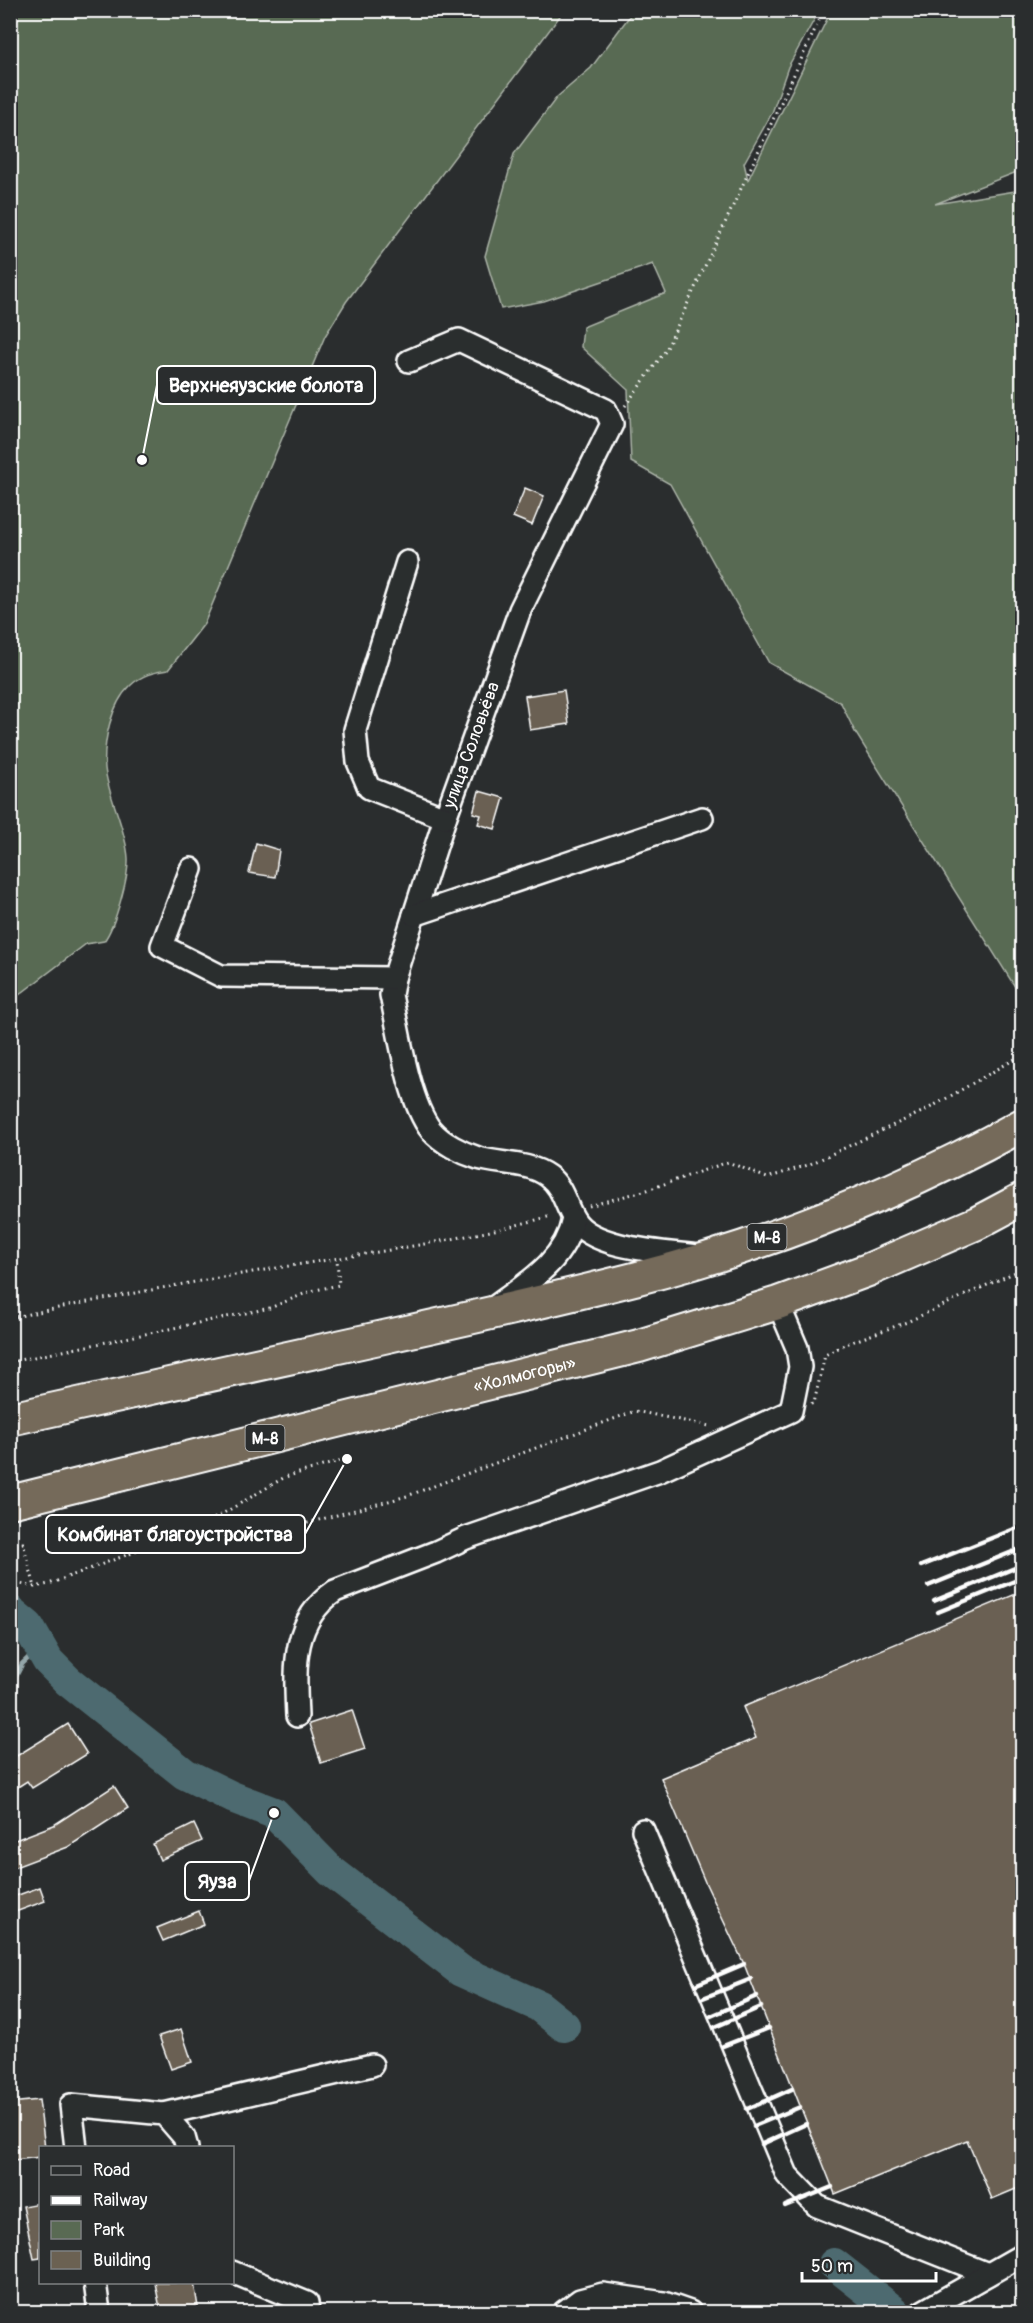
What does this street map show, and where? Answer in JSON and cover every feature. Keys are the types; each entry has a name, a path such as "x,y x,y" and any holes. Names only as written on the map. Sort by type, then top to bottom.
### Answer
{"highway":[{"name":"М-8","path":"10,1419 485,1315 639,1278 708,1257 846,1208 955,1162 1023,1125"},
{"name":"«Холмогоры»","path":"10,1502 639,1346 778,1303 879,1265 977,1223 1023,1198"}],"street":[{"path":"409,361 459,340 606,410 612,424"},
{"name":"улица Соловьёва","path":"612,424 519,610 445,818 394,978 391,995 417,1103 432,1131 441,1140 477,1158 522,1166 548,1175 564,1195 572,1215 581,1228 596,1236 617,1245 708,1257"},
{"path":"407,562 355,729 358,762 369,788 445,818"},
{"path":"414,915 702,818"},
{"path":"191,869 162,946 220,976 394,978"},
{"path":"485,1315 537,1275 561,1253 571,1232 572,1215"},
{"path":"297,1716 295,1670 302,1636 314,1609 322,1600 335,1592 436,1552 465,1538 660,1471 792,1411 800,1367 797,1348 778,1303"},
{"path":"643,1830 787,2175 817,2206 988,2274"},
{"path":"76,2146 71,2105 164,2114 372,2065"},
{"path":"164,2114 184,2137 186,2146"},
{"path":"922,2313 1023,2255"},
{"path":"234,2273 307,2303 308,2313"},
{"path":"95,2284 99,2313"},
{"path":"564,2313 580,2300 603,2294 664,2303 690,2313"}],"path":[{"path":"612,424 666,350 824,10"},
{"path":"10,1318 337,1258 438,1243 572,1215 728,1162 767,1178 808,1165 926,1110 1023,1055"},
{"path":"10,1362 270,1308 311,1291 339,1285 337,1258"},
{"path":"792,1411 814,1403 825,1355 846,1344 906,1322 1023,1269"},
{"path":"147,1548 288,1528 407,1496 635,1411 712,1427"},
{"path":"10,1582 35,1587 49,1584 195,1530 285,1476 347,1459"},
{"path":"10,1545 23,1542 35,1587"},
{"path":"10,2297 14,2313"}],"green space":[{"path":"11,10 561,11 560,16 346,302 325,336 204,624 168,670 143,677 130,686 113,713 105,747 105,768 127,847 128,866 113,925 108,934 104,941 86,944 11,1001 10,129 19,117 12,94"},
{"path":"634,10 819,11 788,67 772,113 744,163 748,180 831,11 1022,11 1022,170 935,204 1022,190 1022,998 855,732 841,703 769,663 670,484 631,462 628,390 581,347 583,327 666,293 653,264 544,301 501,309 485,256 514,154 557,97 591,68"}],"building":[{"path":"525,488 544,496 532,525 513,517"},
{"path":"564,690 569,724 530,730 525,696"},
{"path":"479,791 504,798 495,829 478,824 481,815 473,813"},
{"path":"256,843 279,850 275,877 249,873"},
{"path":"1023,1591 1023,2186 992,2199 967,2140 835,2194 744,1964 705,1882 661,1778 756,1738 743,1707"},
{"path":"352,1710 365,1749 321,1763 309,1724"},
{"path":"68,1724 87,1754 32,1788 27,1781 10,1792 10,1760"},
{"path":"114,1786 128,1808 68,1847 10,1869 10,1842 54,1825"},
{"path":"194,1824 202,1841 160,1860 153,1844"},
{"path":"40,1887 45,1901 10,1914 10,1898"},
{"path":"199,1911 204,1924 163,1941 157,1928"},
{"path":"181,2029 192,2062 171,2069 159,2036"},
{"path":"39,2100 45,2146 39,2146 39,2157 14,2160 10,2130 10,2103"},
{"path":"39,2203 39,2258 34,2259 23,2206"},
{"path":"155,2284 194,2284 199,2313 161,2313"}],"waterway":[{"path":"10,1611 28,1626 48,1661 68,1681 185,1774 232,1797 274,1813 331,1871 461,1971 539,2006 564,2026"},
{"path":"10,1688 22,1664 40,1647"},
{"path":"834,2264 895,2312"}],"railway":[{"path":"921,1566 1022,1526"},
{"path":"928,1586 1022,1548"},
{"path":"934,1601 1022,1565"},
{"path":"938,1612 1022,1578"},
{"path":"697,1984 744,1964"},
{"path":"703,1998 751,1979"},
{"path":"711,2016 757,1996"},
{"path":"715,2027 761,2007"},
{"path":"723,2046 769,2028"},
{"path":"747,2109 792,2089"},
{"path":"754,2126 800,2107"},
{"path":"762,2144 806,2124"},
{"path":"785,2206 832,2187"}],"place":[{"name":"Верхнеяузские болота","path":"142,460"},
{"name":"Комбинат благоустройства","path":"347,1459"},
{"name":"Яуза","path":"274,1813"}]}
